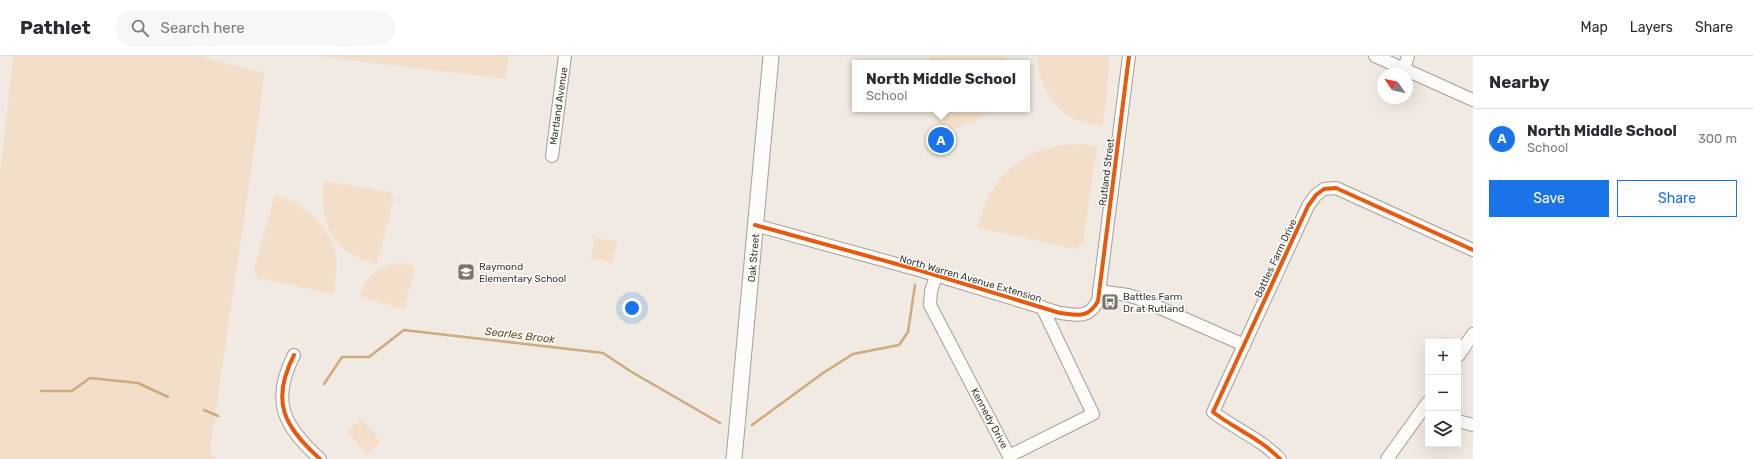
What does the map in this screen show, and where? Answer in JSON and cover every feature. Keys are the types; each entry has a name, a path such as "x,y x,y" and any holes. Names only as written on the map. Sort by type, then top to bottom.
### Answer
{"main road":[{"name":"Oak Street","path":"734,459 770,56"}],"street":[{"name":"Martland Avenue","path":"552,156 565,56"},
{"name":"Rutland Street","path":"1099,291 1129,56"},
{"path":"1375,56 1402,68"},
{"path":"1404,68 1408,56"},
{"path":"1413,73 1473,100"},
{"name":"Battles Farm Drive","path":"1278,457 1267,446 1232,426 1213,412 1308,206 1316,195 1324,189 1336,188 1473,250"},
{"name":"North Warren Avenue Extension","path":"756,225 1066,313 1077,315 1086,314 1093,310 1098,301 1099,291"},
{"name":"Kennedy Drive","path":"936,276 931,291 930,305 1009,456 1093,414 1042,307"},
{"path":"1099,291 1128,295 1140,299 1244,345"},
{"path":"1461,352 1473,334"},
{"path":"294,355 283,380 282,394 284,412 289,424 299,439 320,459"},
{"path":"1387,459 1425,409"},
{"path":"1461,422 1473,425"}],"shaded area":[{"path":"13,56 200,56 264,73 210,452 216,459 0,459 0,175"},
{"path":"316,56 509,56 506,79"},
{"path":"930,56 1007,56 1008,60 928,60"},
{"path":"1038,56 1108,56 1110,58 1103,126 1077,120 1065,113 1056,104 1042,83"},
{"path":"934,112 986,112 973,123 947,131 941,127"},
{"path":"1080,144 1097,147 1083,243 1075,249 978,228 983,210 991,193 1013,166 1027,157 1043,150 1061,145"},
{"path":"324,181 389,192 394,198 377,264 362,260 350,253 340,245 332,235 323,210"},
{"path":"275,195 297,204 307,211 324,229 335,251 337,263 333,294 258,278 253,271"},
{"path":"595,237 617,242 612,263 591,258"},
{"path":"399,263 415,266 405,307 401,309 360,296 362,289 374,273 386,266"},
{"path":"361,419 381,442 367,454 347,432"}],"waterway":[{"name":"Searles Brook","path":"752,425 823,373 853,354 899,345 908,332 915,285"},
{"name":"Searles Brook","path":"324,384 342,357 369,357 404,330 603,353 630,371 720,423"},
{"name":"Searles Brook","path":"41,391 72,391 90,378 138,383 168,397"},
{"name":"Searles Brook","path":"204,410 218,416"}],"cycle path":[{"path":"755,225 922,271 1060,313 1077,315 1086,313 1090,311 1098,301 1129,56"},
{"path":"1280,459 1265,446 1213,412 1308,206 1316,195 1324,189 1336,188 1473,250"},
{"path":"294,355 283,386 282,400 284,412 297,435 320,459"}],"place":[{"name":"North Middle School","path":"941,140"},
{"name":"Raymond Elementary School","path":"466,272"},
{"name":"Battles Farm Dr at Rutland","path":"1110,302"}]}
